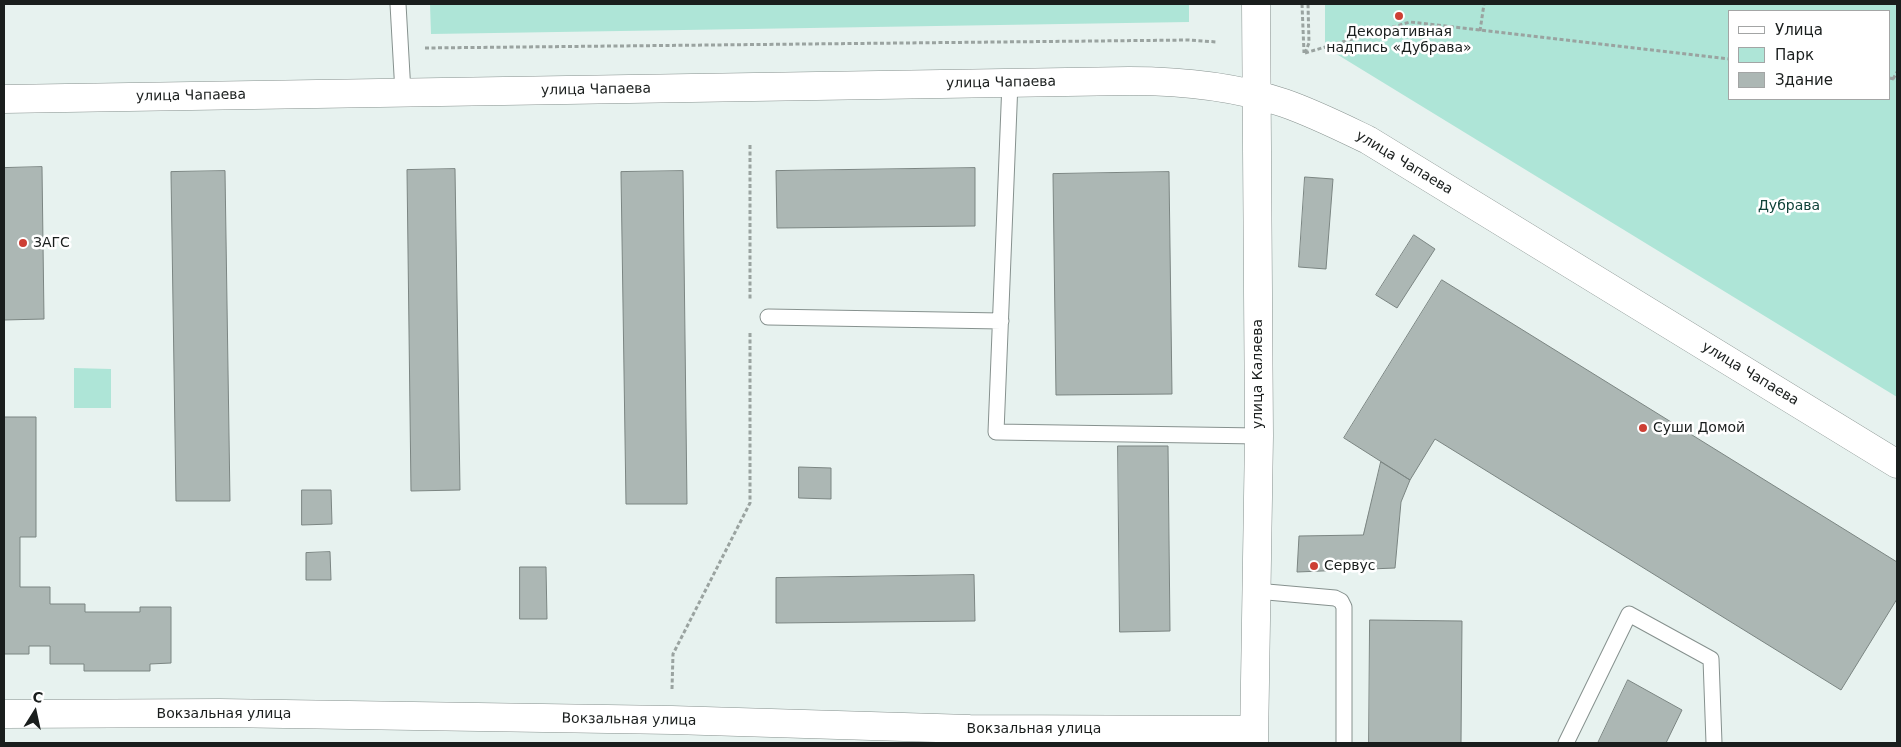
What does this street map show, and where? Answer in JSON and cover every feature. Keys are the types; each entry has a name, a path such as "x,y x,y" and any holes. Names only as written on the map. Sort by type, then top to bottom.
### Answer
{"street":[{"name":"улица Каляева","path":"1254,737 1259,436 1256,4"},
{"name":"улица Чапаева","path":"4,99 1010,82 1174,81 1212,86 1283,103 1368,140 1897,464"},
{"name":"Вокзальная улица","path":"4,714 220,714 672,732 1254,737"}],"lane":[{"path":"398,4 403,93"},
{"path":"1010,82 996,432 1259,436"},
{"path":"768,317 1001,321"},
{"path":"1256,591 1336,598 1341,601 1344,607 1344,743"},
{"path":"1566,743 1629,614 1711,659 1714,743"}],"path":[{"path":"1302,4 1304,53"},
{"path":"1304,53 1309,43 1308,4"},
{"path":"1480,31 1484,4"},
{"path":"1304,53 1410,22 1728,59"},
{"path":"401,48 1217,42"},
{"path":"1894,79 1897,72"},
{"path":"750,145 750,304"},
{"path":"672,732 673,654 750,503 750,324"}],"green space":[{"path":"430,4 1189,4 1189,22 431,34"},
{"name":"Дубрава","path":"1325,4 1897,4 1897,397 1325,47"},
{"path":"74,368 111,369 111,408 74,408"}],"building":[{"name":"ЗАГС","path":"42,167 44,319 4,320 4,168"},
{"path":"975,168 975,226 777,228 776,171"},
{"path":"455,169 460,490 411,491 407,170"},
{"path":"225,171 230,501 176,501 171,172"},
{"path":"683,171 687,504 626,504 621,172"},
{"path":"1169,172 1172,394 1056,395 1053,174"},
{"path":"1305,177 1333,179 1326,269 1299,267"},
{"path":"1414,235 1435,249 1397,308 1376,295"},
{"path":"1442,280 1897,562 1897,599 1841,690 1435,439 1410,480 1344,438"},
{"path":"4,417 36,417 36,537 20,537 20,587 50,587 50,604 85,604 85,612 140,612 140,607 171,607 171,663 150,664 150,671 84,671 84,664 50,664 50,646 29,646 29,654 4,654"},
{"path":"1118,446 1168,446 1170,631 1120,632"},
{"path":"1381,462 1410,480 1401,502 1395,568 1297,572 1299,536 1363,535"},
{"path":"799,467 831,468 831,499 799,498"},
{"path":"302,490 331,490 332,524 302,525"},
{"path":"330,552 331,580 306,580 306,553"},
{"path":"520,567 546,567 547,619 520,619"},
{"path":"974,575 975,621 776,623 776,578"},
{"path":"1370,620 1462,621 1461,743 1369,743"},
{"path":"1628,680 1682,710 1666,743 1598,743"}],"place":[{"name":"Декоративная надпись «Дубрава»","path":"1399,16"},
{"name":"ЗАГС","path":"23,243"},
{"name":"Суши Домой","path":"1643,428"},
{"name":"Сервус","path":"1314,566"}]}
